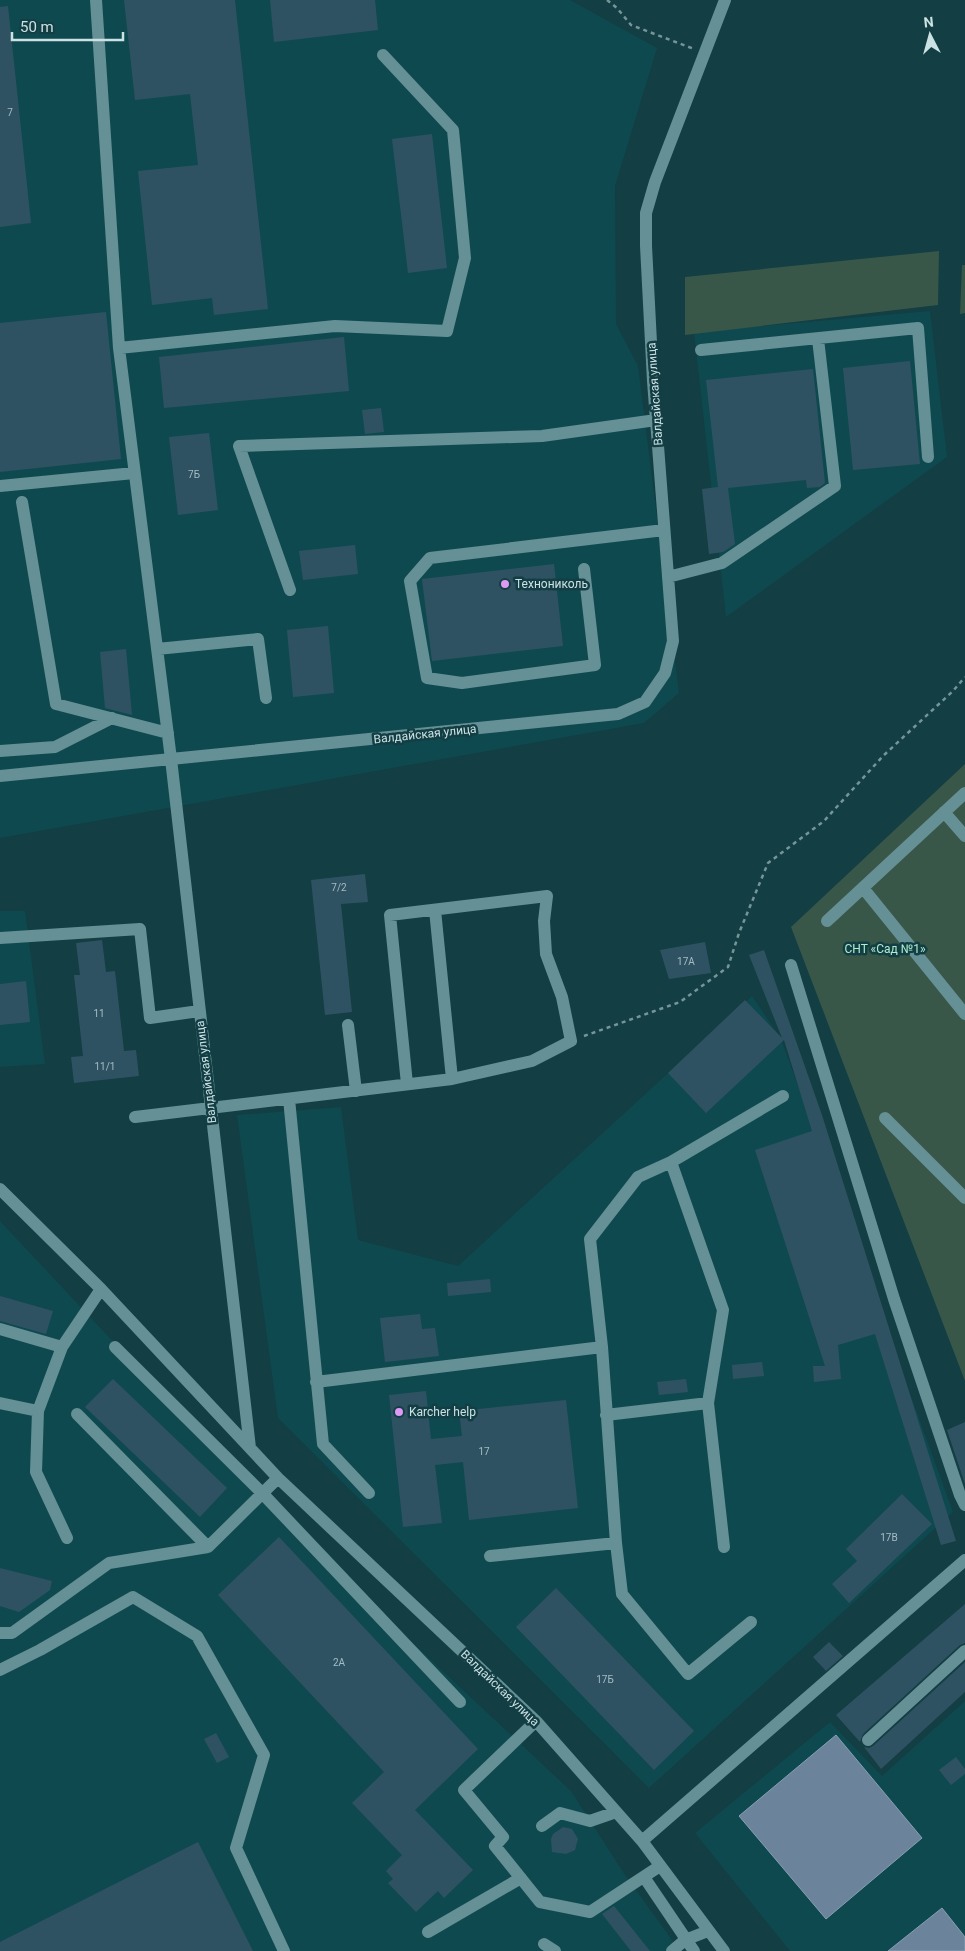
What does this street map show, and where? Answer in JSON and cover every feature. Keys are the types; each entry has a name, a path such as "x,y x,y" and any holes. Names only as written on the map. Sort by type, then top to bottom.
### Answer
{"street":[{"path":"0,776 171,759 119,348 96,0"},
{"name":"Валдайская улица","path":"250,1448 171,759 618,714 645,702 665,673 673,640 656,420 646,246 646,213 655,182 725,0"},
{"path":"119,348 336,326 447,331 465,258 453,130 383,55"},
{"path":"702,350 918,328 928,457"},
{"path":"668,577 722,563 835,486 818,339"},
{"path":"290,590 239,446 542,436 656,420"},
{"path":"0,486 134,473"},
{"path":"22,502 56,704 168,733"},
{"path":"584,569 595,665 462,683 427,678 410,581 430,558 664,530"},
{"path":"157,649 258,639 266,698"},
{"path":"0,751 55,746 112,718"},
{"path":"828,921 965,793"},
{"path":"944,812 965,836"},
{"path":"863,888 965,1014"},
{"path":"134,1117 452,1079 532,1061 571,1041 562,997 546,954 544,921 547,896 390,915 407,1084"},
{"path":"436,910 452,1079"},
{"path":"0,938 140,929 150,1018 199,1011"},
{"path":"791,965 894,1299 960,1495 965,1504"},
{"path":"348,1025 356,1090"},
{"path":"751,1622 688,1674 622,1594 616,1543 602,1347 590,1239 638,1177 671,1162 782,1096"},
{"path":"289,1099 322,1444 369,1493"},
{"path":"885,1118 965,1198"},
{"path":"671,1162 723,1310 708,1403 724,1547"},
{"name":"Валдайская улица","path":"0,1189 101,1289 278,1478 536,1721 642,1841 724,1951"},
{"path":"67,1538 36,1472 38,1411 62,1348 101,1289"},
{"path":"0,1329 62,1348"},
{"path":"115,1347 263,1494 460,1702"},
{"path":"316,1382 602,1347"},
{"path":"0,1402 38,1411"},
{"path":"606,1415 708,1403"},
{"path":"77,1414 208,1547"},
{"path":"0,1643 6,1633 109,1563 208,1547 278,1478"},
{"path":"490,1556 616,1543"},
{"path":"642,1841 964,1563"},
{"path":"0,1670 40,1650 133,1597 197,1636 264,1755 236,1848 284,1951"},
{"path":"868,1740 965,1651"},
{"path":"536,1721 464,1790 502,1837 495,1846 540,1902 590,1912 660,1866"},
{"path":"542,1826 560,1813 590,1821 616,1812"},
{"path":"644,1877 694,1951"},
{"path":"428,1932 521,1878"},
{"path":"672,1951 685,1940 708,1931"}],"path":[{"path":"607,0 618,8 631,25 704,54"},
{"path":"571,1041 680,1002 728,967 739,933 768,863 824,821 883,756 953,691 965,677"}],"shaded area":[{"path":"0,0 570,0 657,48 615,186 616,324 638,366 679,693 644,723 0,838"},
{"path":"930,311 947,457 726,617 694,332"},
{"path":"0,911 25,911 45,1064 0,1067"},
{"path":"752,996 781,1039 953,1512 649,1788 278,1418 237,1115 341,1107 358,1240 458,1266"},
{"path":"0,1221 277,1516 571,1791 625,1875 680,1951 0,1951"},
{"path":"965,1701 965,1951 790,1951 695,1833 830,1722 882,1776"},
{"path":"836,1735 922,1838 826,1919 739,1816"},
{"path":"942,1908 965,1937 965,1951 888,1951"}],"green space":[{"path":"939,251 938,305 685,335 685,277"},
{"path":"962,265 965,265 965,313 960,314"},
{"name":"СНТ «Сад №1»","path":"965,764 965,1381 791,927"}],"building":[{"path":"124,0 235,0 268,309 214,315 212,298 152,305 138,171 198,165 190,94 135,100"},
{"path":"270,0 375,0 378,30 274,42"},
{"path":"8,6 31,223 0,227 0,7"},
{"path":"432,134 447,268 408,273 392,139"},
{"path":"106,312 121,459 0,472 0,323"},
{"path":"344,337 349,391 164,408 159,357"},
{"path":"910,361 920,464 853,470 843,368"},
{"path":"813,369 825,483 820,487 807,488 806,480 728,488 735,544 723,552 709,554 702,489 718,487 706,380"},
{"path":"381,408 384,432 365,434 362,410"},
{"path":"209,433 218,510 178,515 169,437"},
{"path":"355,545 358,574 303,580 299,551"},
{"path":"554,564 563,646 432,661 422,579"},
{"path":"328,626 334,693 293,697 287,630"},
{"path":"126,649 132,715 105,708 100,652"},
{"path":"365,874 368,902 341,904 352,1012 325,1015 311,880"},
{"path":"102,940 106,972 115,971 124,1051 136,1050 139,1076 74,1083 71,1057 83,1056 74,975 80,975 76,943"},
{"path":"705,942 711,973 669,979 660,950"},
{"path":"764,950 822,1115 956,1541 941,1545 875,1334 838,1345 841,1379 814,1382 813,1366 825,1366 755,1150 812,1131 784,1040 706,1113 668,1073 745,1000 782,1038 749,955"},
{"path":"26,981 30,1022 0,1025 0,984"},
{"path":"490,1279 491,1292 448,1296 447,1283"},
{"path":"0,1296 53,1311 46,1334 0,1321"},
{"path":"420,1314 422,1329 435,1328 439,1356 385,1362 380,1318"},
{"path":"762,1362 764,1376 733,1379 732,1365"},
{"path":"113,1379 227,1488 200,1517 85,1407"},
{"path":"686,1379 688,1392 659,1395 657,1382"},
{"path":"426,1391 431,1439 462,1436 459,1411 566,1400 578,1508 469,1520 463,1462 435,1465 442,1523 403,1527 389,1395"},
{"path":"965,1422 965,1484 947,1430"},
{"path":"902,1494 932,1524 849,1603 832,1584 857,1561 846,1549"},
{"path":"279,1537 478,1749 415,1810 473,1870 444,1898 438,1891 416,1912 388,1883 393,1879 386,1871 402,1855 352,1803 384,1772 218,1595"},
{"path":"0,1568 52,1581 50,1590 19,1612 0,1606"},
{"path":"556,1588 694,1731 654,1770 516,1627"},
{"path":"965,1604 965,1643 960,1645 863,1734 860,1742 836,1715"},
{"path":"829,1642 843,1656 826,1671 813,1657"},
{"path":"965,1662 965,1692 881,1769 864,1747 869,1748 873,1746"},
{"path":"216,1733 229,1757 217,1763 204,1739"},
{"path":"956,1757 965,1769 965,1774 951,1785 939,1770"},
{"path":"563,1827 572,1829 578,1839 575,1850 566,1854 552,1852 551,1839 553,1834"},
{"path":"198,1842 253,1951 0,1951 0,1942"},
{"path":"614,1906 650,1951 631,1951 602,1914"}],"place":[{"name":"Технониколь","path":"505,584"},
{"name":"Karcher help","path":"399,1412"}]}
